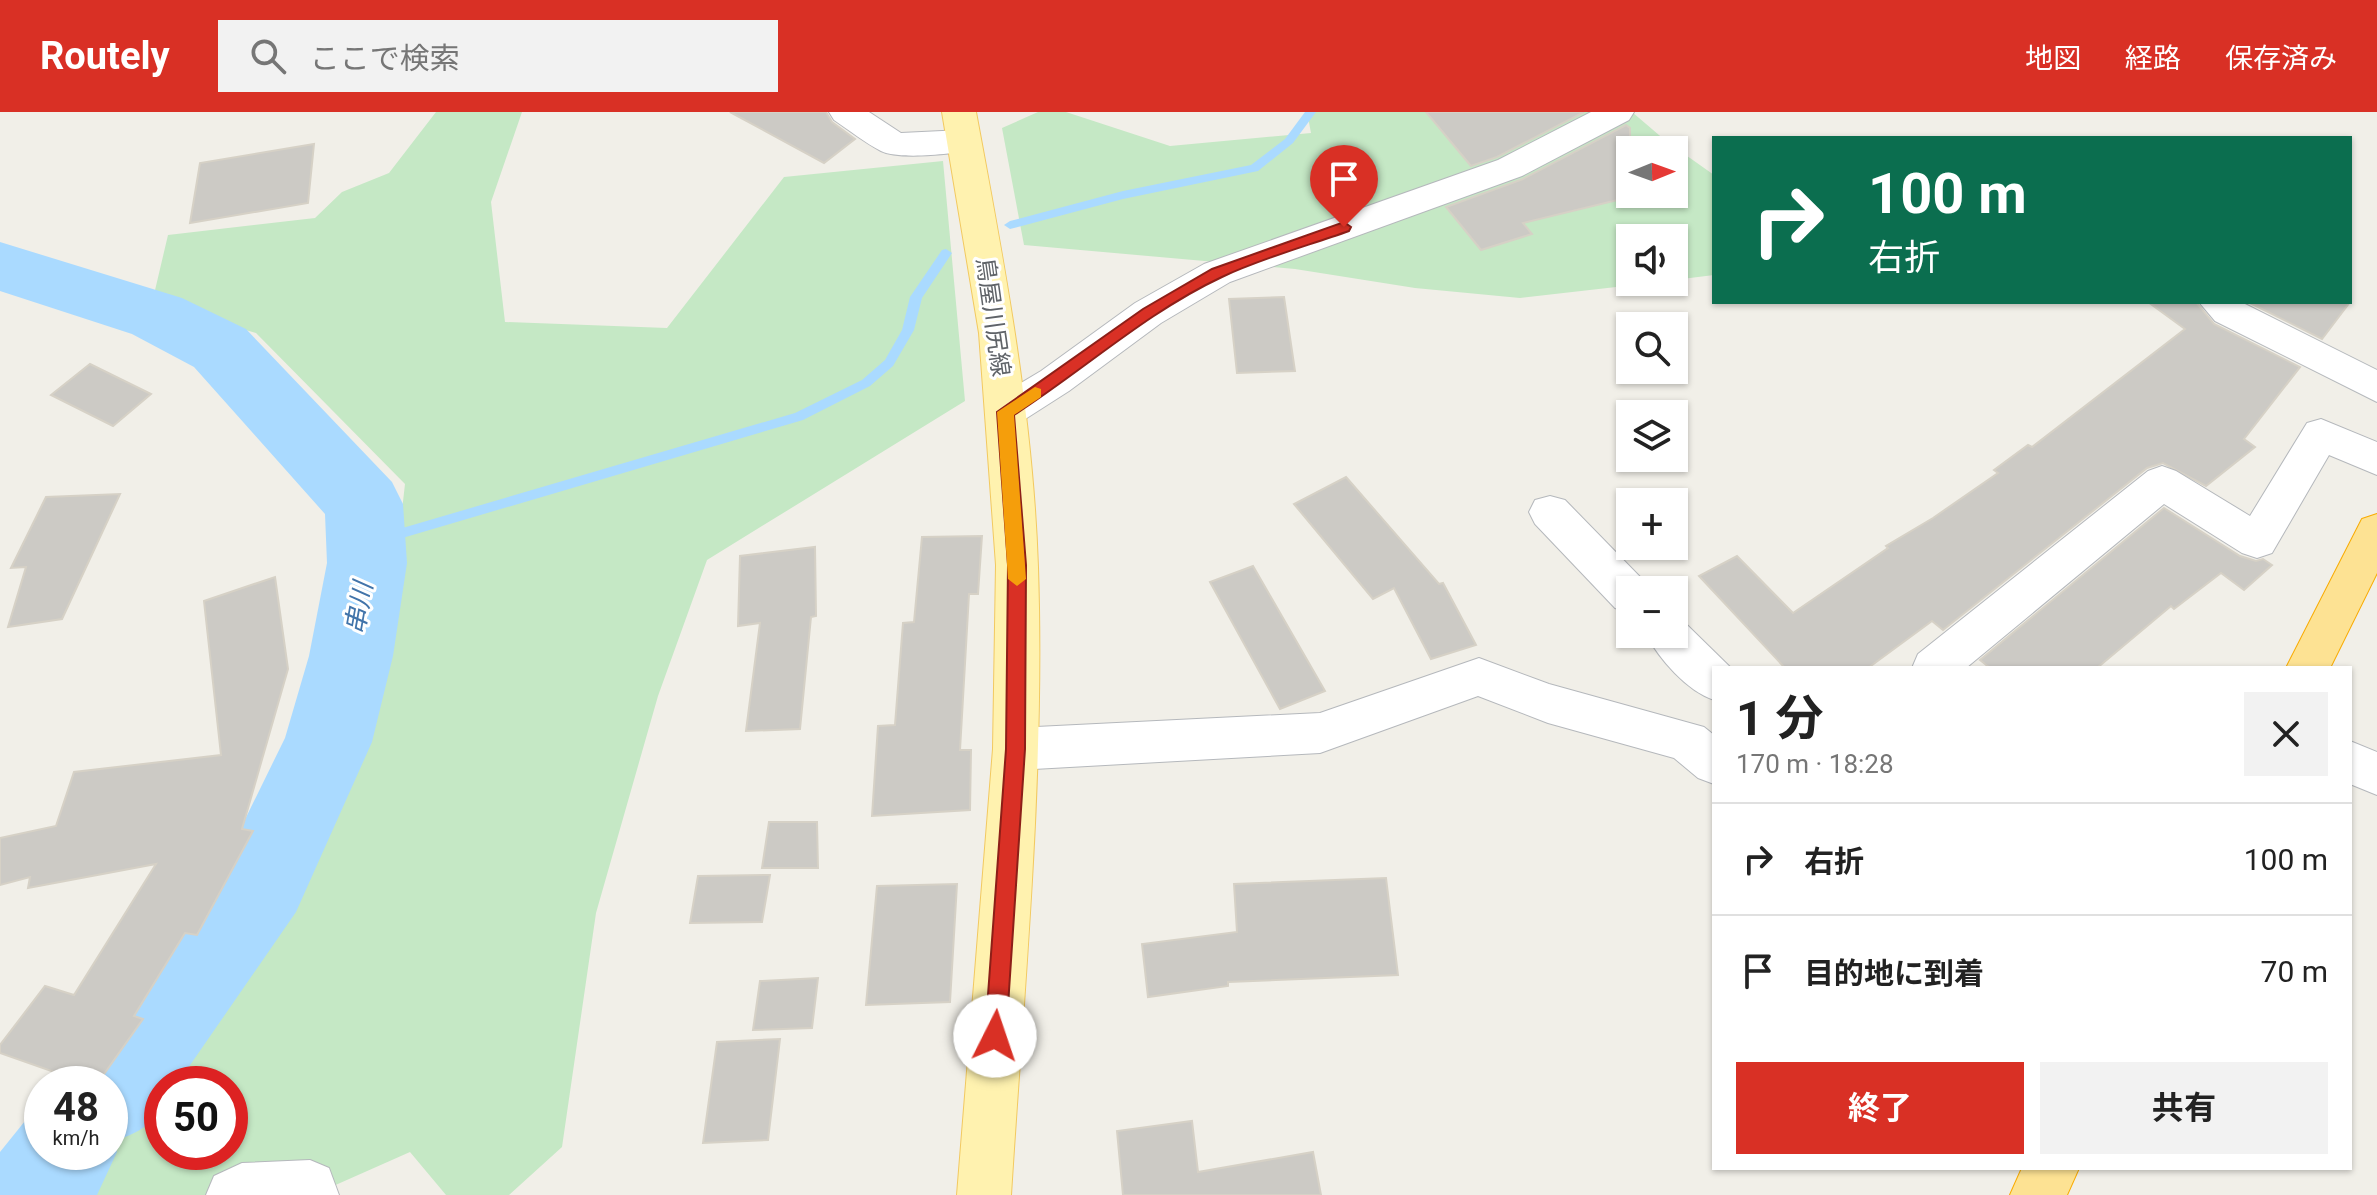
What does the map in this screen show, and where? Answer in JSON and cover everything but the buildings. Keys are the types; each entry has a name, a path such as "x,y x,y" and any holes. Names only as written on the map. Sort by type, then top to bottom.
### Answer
{"highway":[{"path":"2309,666 2377,531"},
{"path":"2037,1195 2051,1170"}],"main road":[{"name":"鳥屋川尻線","path":"961,127 998,333 1017,565 1016,749 984,1195"}],"street":[{"path":"846,112 894,144 961,127"},
{"path":"1005,412 1055,381 1148,313 1217,273 1510,168 1617,112"},
{"path":"2219,304 2228,312 2377,387"},
{"path":"1936,666 2162,482 2257,541 2321,434 2377,459"},
{"path":"1550,512 1616,580"},
{"path":"1682,648 1712,679"},
{"path":"1016,749 1320,733 1479,677 1548,703 1688,741 1712,761"},
{"path":"2352,763 2377,774"},
{"path":"233,1195 242,1190 310,1187 312,1195"}],"green space":[{"path":"436,112 522,112 491,202 505,322 667,328 784,177 943,161 965,401 707,560 658,696 596,913 562,1147 509,1195 446,1195 410,1152 313,1195 48,1195 72,1170 128,1170 128,1111 144,1094 144,1170 248,1170 248,1066 170,1066 224,1009 385,660 405,484 256,333 152,303 168,235 315,218 342,192 389,173"},
{"path":"1038,112 1066,112 1170,146 1311,133 1307,112 1632,112 1660,136 1616,136 1616,208 1688,208 1688,157 1712,174 1712,275 1688,278 1688,224 1616,224 1616,287 1520,298 1415,288 1295,269 1024,245 1002,128"}],"waterway":[{"path":"1010,225 1123,195 1254,168 1289,141 1311,112"},
{"path":"365,544 799,417 866,383 889,363 908,330 916,297 946,253"},
{"name":"串川","path":"0,266 157,316 220,348 364,504 367,563 351,656 328,742 263,881 128,1068"},
{"name":"串川","path":"32,1195 51,1170"}],"slow traffic":[{"path":"1017,579 1005,412 1035,393"}],"route":[{"path":"995,1036 1016,749 1017,565 1005,412 1055,381 1148,313 1217,273 1344,227"}]}
